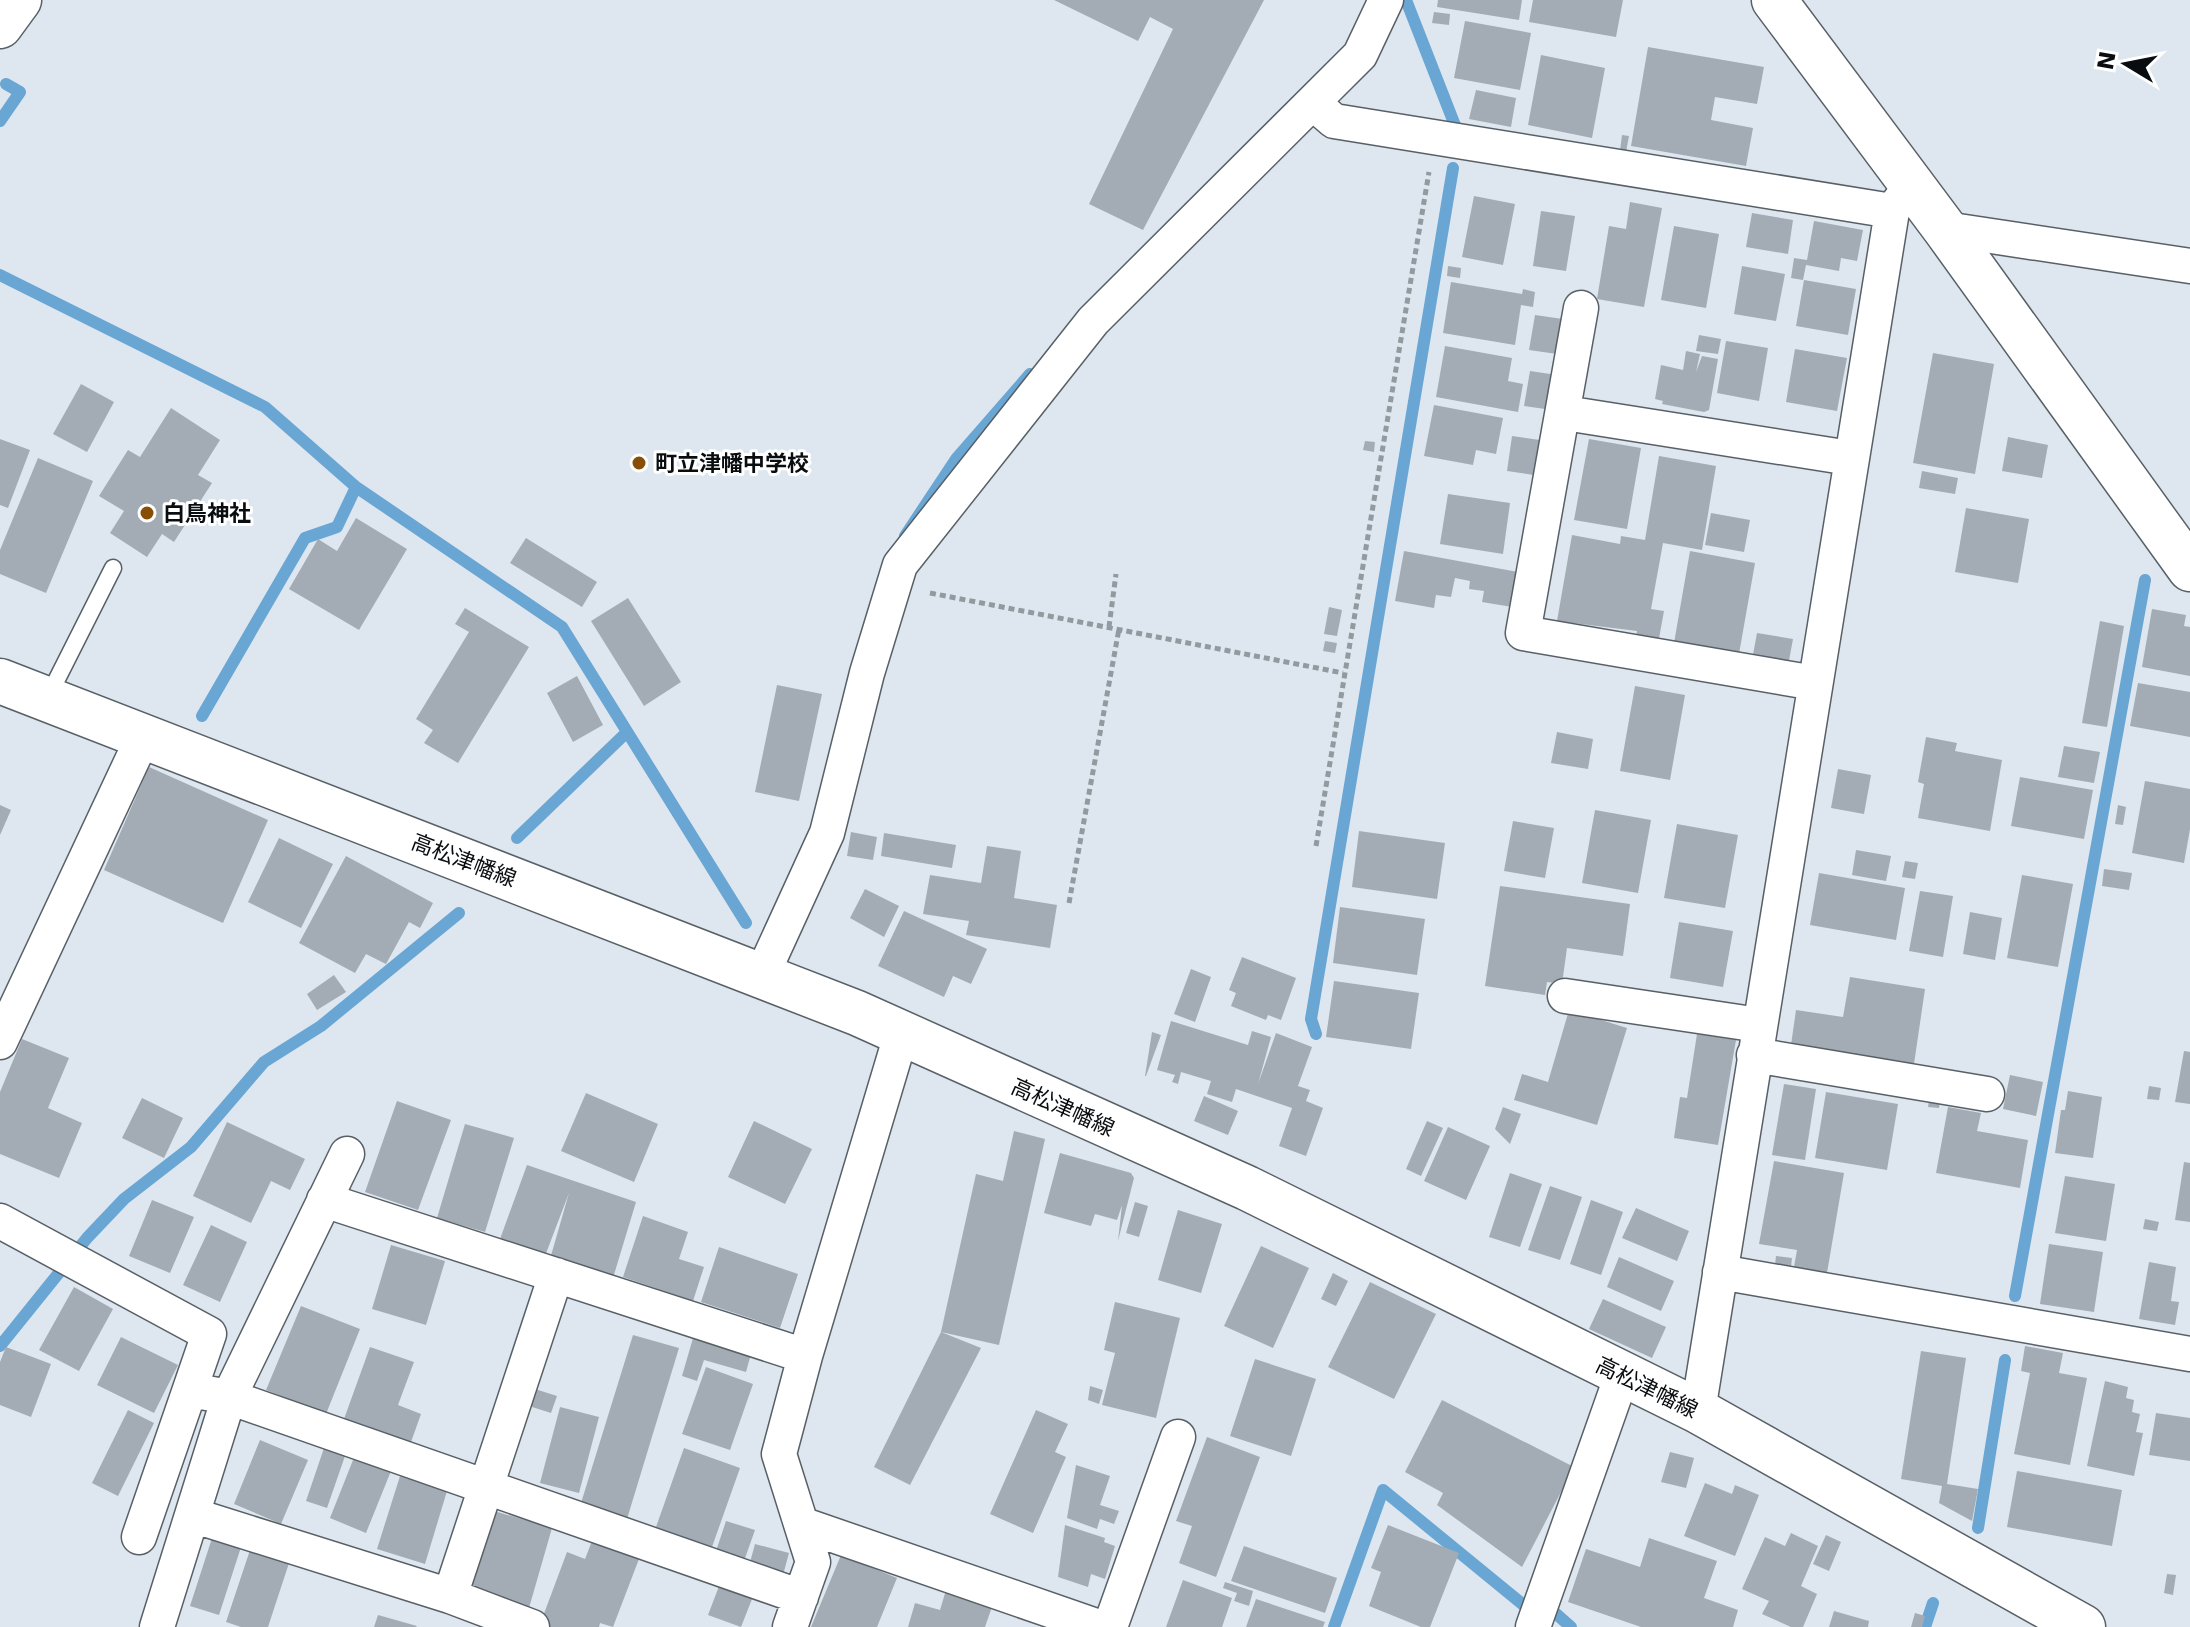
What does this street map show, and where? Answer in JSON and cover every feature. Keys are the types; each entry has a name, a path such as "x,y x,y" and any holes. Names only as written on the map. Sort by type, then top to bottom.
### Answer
{"main road":[{"path":"0,26 19,0"},
{"path":"1774,0 1901,198 1945,229 2190,569"},
{"name":"高松津幡線","path":"0,681 762,975 1247,1188 1698,1411 2083,1627"}],"street":[{"path":"762,975 827,833 867,673 900,565 1093,321 1360,55 1386,0"},
{"path":"1313,103 1334,121 1901,198 1850,458 1698,1411"},
{"path":"1945,229 2190,266"},
{"path":"1581,308 1565,413 1523,633 1815,683"},
{"path":"1565,413 1850,458"},
{"path":"0,1042 144,735"},
{"path":"1565,996 1987,1094"},
{"path":"190,1390 229,1397 486,1487 795,1612 813,1562 779,1454 805,1356 901,1035"},
{"path":"157,1627 229,1397 347,1154"},
{"path":"324,1200 805,1356"},
{"path":"0,1221 209,1334 139,1537"},
{"path":"1720,1272 2190,1354"},
{"path":"450,1596 556,1275"},
{"path":"1533,1627 1622,1375"},
{"path":"1110,1627 1178,1437"},
{"path":"192,1515 450,1596 532,1627"},
{"path":"801,1524 1099,1627"}],"lane":[{"path":"47,699 113,568"}],"path":[{"path":"1316,846 1435,137"},
{"path":"1107,626 1116,574"},
{"path":"893,587 1343,673"},
{"path":"1069,903 1120,629"}],"building":[{"path":"1054,0 1264,0 1143,230 1089,204 1173,29 1150,17 1138,41"},
{"path":"1438,0 1522,0 1519,20 1437,7"},
{"path":"1533,0 1623,0 1616,37 1529,22"},
{"path":"1434,12 1450,14 1449,25 1432,23"},
{"path":"1465,21 1531,33 1520,90 1454,78"},
{"path":"1648,47 1764,67 1757,104 1715,97 1711,120 1753,128 1746,166 1631,146"},
{"path":"1541,55 1605,68 1592,138 1528,125"},
{"path":"1476,90 1516,98 1511,127 1469,119"},
{"path":"1622,135 1629,136 1626,152 1620,151"},
{"path":"1474,196 1515,204 1503,265 1462,257"},
{"path":"1630,202 1662,208 1644,307 1597,299 1609,226 1626,229"},
{"path":"1541,211 1575,216 1566,271 1533,266"},
{"path":"1752,213 1793,220 1788,254 1746,247"},
{"path":"1814,221 1863,230 1857,261 1841,258 1839,271 1806,265 1803,280 1791,278 1794,258 1807,260"},
{"path":"1674,226 1719,234 1706,308 1661,300"},
{"path":"1448,266 1461,268 1460,278 1447,276"},
{"path":"1742,266 1785,274 1776,321 1734,314"},
{"path":"1804,280 1856,289 1848,335 1796,326"},
{"path":"1451,282 1522,294 1523,289 1535,292 1533,307 1521,305 1515,345 1443,333"},
{"path":"1535,315 1563,319 1557,354 1529,350"},
{"path":"1699,335 1721,339 1718,354 1696,351"},
{"path":"1726,341 1768,348 1759,401 1717,393"},
{"path":"1445,346 1512,358 1508,381 1523,384 1518,412 1436,397"},
{"path":"1795,349 1847,358 1837,411 1786,402"},
{"path":"1686,351 1700,354 1696,372 1702,356 1718,359 1709,410 1704,412 1662,404 1663,401 1655,399 1661,365 1683,370"},
{"path":"1933,353 1994,364 1975,474 1913,463"},
{"path":"1530,371 1557,375 1552,410 1524,406"},
{"path":"81,384 114,402 87,452 53,434"},
{"path":"1434,405 1503,418 1496,454 1476,450 1473,465 1424,456"},
{"path":"171,408 220,440 198,475 212,483 174,542 162,534 147,557 110,533 124,511 99,496 128,450 140,457"},
{"path":"1512,436 1540,440 1534,475 1507,471"},
{"path":"2008,437 2048,445 2042,478 2002,471"},
{"path":"0,439 30,450 8,508 0,505"},
{"path":"1589,439 1641,448 1627,529 1574,520"},
{"path":"1365,441 1375,442 1374,452 1363,450"},
{"path":"1659,456 1716,466 1702,550 1663,543 1651,609 1664,611 1658,644 1636,640 1637,631 1557,621 1572,535 1620,544 1621,536 1645,540"},
{"path":"38,458 93,481 46,593 0,574 0,550"},
{"path":"1922,471 1958,478 1955,494 1919,488"},
{"path":"1448,494 1510,503 1503,554 1440,544"},
{"path":"1966,508 2029,519 2018,583 1955,572"},
{"path":"1711,513 1750,520 1744,552 1705,545"},
{"path":"356,518 407,549 359,630 289,589 318,539 337,551"},
{"path":"526,538 597,582 582,607 510,563"},
{"path":"1404,551 1518,572 1512,607 1482,602 1484,591 1469,589 1470,581 1455,578 1451,597 1436,595 1434,608 1395,601"},
{"path":"1690,551 1755,563 1739,654 1674,643"},
{"path":"628,598 681,682 644,706 591,621"},
{"path":"1329,607 1342,610 1337,636 1324,634"},
{"path":"465,608 529,647 458,763 424,743 433,730 416,719 469,632 455,624"},
{"path":"2152,609 2186,615 2184,626 2190,627 2190,676 2142,667"},
{"path":"2100,621 2124,626 2107,727 2082,723"},
{"path":"1757,633 1793,639 1788,666 1752,660"},
{"path":"1325,641 1337,643 1335,653 1323,651"},
{"path":"577,676 603,725 573,742 547,693"},
{"path":"2138,683 2190,692 2190,737 2130,726"},
{"path":"777,685 822,694 799,801 755,792"},
{"path":"1635,686 1685,695 1670,780 1620,771"},
{"path":"1557,732 1593,739 1588,769 1551,763"},
{"path":"1926,737 1957,743 1955,751 2002,760 1990,831 1918,818 1924,784 1918,782"},
{"path":"2064,746 2100,752 2094,783 2058,777"},
{"path":"149,767 268,820 223,923 104,870"},
{"path":"1838,769 1871,775 1864,814 1831,808"},
{"path":"2020,777 2093,790 2084,839 2011,826"},
{"path":"2145,781 2190,789 2190,829 2184,863 2132,853"},
{"path":"0,805 11,810 0,835"},
{"path":"2118,805 2126,807 2123,825 2115,824"},
{"path":"1595,810 1651,820 1638,893 1582,883"},
{"path":"1513,821 1554,828 1545,878 1504,871"},
{"path":"1677,824 1738,835 1725,908 1664,898"},
{"path":"1359,831 1445,843 1437,899 1352,887"},
{"path":"851,832 877,837 873,860 847,856"},
{"path":"884,833 956,845 952,868 881,856"},
{"path":"279,838 333,864 301,928 248,902"},
{"path":"987,846 1021,851 1014,898 1057,905 1050,948 966,935 969,921 923,914 930,875 981,883"},
{"path":"1856,850 1891,856 1886,881 1852,875"},
{"path":"346,856 433,903 420,928 409,922 386,964 366,954 355,973 299,943"},
{"path":"1905,861 1918,863 1915,879 1902,877"},
{"path":"2104,869 2132,873 2129,890 2102,886"},
{"path":"1819,873 1905,888 1896,940 1810,925"},
{"path":"2022,875 2073,884 2058,967 2007,958"},
{"path":"1500,886 1630,904 1623,956 1567,948 1562,984 1547,982 1545,995 1485,986"},
{"path":"865,889 899,906 884,937 850,918"},
{"path":"1920,891 1953,896 1943,957 1909,951"},
{"path":"1340,907 1425,919 1417,975 1333,963"},
{"path":"904,911 987,949 971,984 953,976 944,997 878,966"},
{"path":"1970,912 2002,918 1995,960 1963,954"},
{"path":"1679,922 1733,931 1723,987 1670,978"},
{"path":"1242,957 1296,978 1281,1020 1268,1015 1266,1020 1231,1006 1236,993 1229,990"},
{"path":"1191,969 1211,977 1195,1022 1174,1014"},
{"path":"334,975 346,992 317,1010 307,994"},
{"path":"1850,977 1925,989 1914,1064 1791,1045 1796,1010 1843,1017"},
{"path":"1334,981 1419,993 1411,1049 1326,1037"},
{"path":"1569,1010 1627,1028 1597,1125 1514,1100 1522,1074 1548,1082"},
{"path":"1171,1021 1248,1045 1252,1031 1271,1037 1258,1084 1276,1033 1312,1047 1298,1086 1310,1090 1306,1101 1323,1108 1306,1156 1279,1146 1292,1108 1236,1089 1232,1102 1207,1094 1211,1081 1181,1072 1178,1084 1172,1082 1175,1075 1157,1070"},
{"path":"1152,1032 1161,1035 1145,1076"},
{"path":"1697,1034 1736,1040 1718,1145 1674,1138 1680,1097 1687,1098"},
{"path":"22,1039 69,1058 48,1108 82,1123 59,1178 0,1154 0,1092"},
{"path":"2184,1051 2190,1052 2190,1104 2175,1102"},
{"path":"2010,1075 2043,1082 2036,1116 2003,1109"},
{"path":"1784,1084 1816,1089 1805,1160 1772,1155"},
{"path":"2149,1086 2161,1088 2159,1100 2147,1099"},
{"path":"2068,1091 2102,1097 2093,1158 2055,1153 2061,1110 2065,1110"},
{"path":"1826,1092 1898,1104 1887,1170 1815,1158"},
{"path":"586,1093 658,1124 634,1182 561,1151"},
{"path":"1930,1094 1941,1095 1939,1108 1928,1107"},
{"path":"1204,1096 1238,1111 1228,1135 1194,1121"},
{"path":"142,1098 183,1118 164,1158 122,1138"},
{"path":"397,1101 451,1120 418,1210 365,1192"},
{"path":"1503,1107 1521,1114 1510,1144 1495,1129"},
{"path":"1948,1107 1981,1113 1977,1131 2028,1140 2020,1188 1936,1173"},
{"path":"754,1121 812,1149 785,1204 728,1177"},
{"path":"1427,1121 1443,1128 1421,1176 1406,1169"},
{"path":"227,1122 305,1159 290,1190 271,1181 251,1223 193,1196"},
{"path":"465,1124 514,1138 485,1232 437,1218"},
{"path":"1448,1127 1490,1146 1466,1200 1424,1181"},
{"path":"1014,1131 1045,1139 999,1345 941,1332 976,1174 1003,1181"},
{"path":"1060,1153 1131,1173 1134,1178 1118,1241 1122,1205 1117,1220 1095,1214 1091,1226 1044,1213"},
{"path":"1774,1161 1844,1173 1827,1273 1794,1267 1797,1250 1759,1244"},
{"path":"2184,1162 2190,1163 2190,1222 2175,1220"},
{"path":"527,1165 636,1202 613,1278 550,1259 569,1193 545,1256 500,1239"},
{"path":"1510,1173 1542,1184 1520,1247 1489,1237"},
{"path":"2065,1176 2115,1184 2106,1241 2055,1233"},
{"path":"1550,1186 1582,1197 1560,1260 1528,1250"},
{"path":"152,1200 194,1217 170,1273 129,1256"},
{"path":"1591,1200 1623,1212 1601,1275 1570,1264"},
{"path":"1135,1202 1148,1206 1139,1237 1126,1233"},
{"path":"1636,1208 1689,1231 1677,1261 1622,1238"},
{"path":"1178,1210 1222,1224 1201,1293 1158,1280"},
{"path":"643,1216 688,1232 679,1259 704,1267 693,1301 623,1277"},
{"path":"2145,1219 2159,1222 2157,1231 2143,1229"},
{"path":"211,1225 247,1242 220,1302 183,1285"},
{"path":"2049,1244 2103,1252 2094,1312 2040,1304"},
{"path":"391,1245 445,1261 426,1325 372,1309"},
{"path":"1261,1246 1309,1268 1273,1348 1224,1326"},
{"path":"719,1247 798,1274 780,1328 701,1302"},
{"path":"1776,1256 1792,1258 1791,1267 1775,1265"},
{"path":"1619,1257 1674,1281 1661,1311 1607,1287"},
{"path":"2149,1262 2176,1267 2171,1301 2179,1302 2175,1325 2139,1319"},
{"path":"1333,1273 1348,1281 1336,1306 1321,1299"},
{"path":"1370,1282 1436,1314 1394,1399 1328,1367"},
{"path":"74,1287 113,1309 79,1371 39,1350"},
{"path":"1603,1299 1666,1327 1652,1358 1589,1329"},
{"path":"1115,1302 1180,1318 1156,1418 1102,1405 1115,1353 1104,1350"},
{"path":"301,1306 360,1329 326,1414 266,1390"},
{"path":"941,1332 981,1348 910,1485 874,1467"},
{"path":"633,1335 679,1348 627,1519 581,1503"},
{"path":"121,1337 178,1365 154,1413 97,1385"},
{"path":"693,1338 751,1354 746,1372 704,1360 697,1381 682,1376"},
{"path":"2025,1346 2063,1353 2059,1373 2087,1378 2070,1465 2014,1454 2030,1373 2021,1371"},
{"path":"6,1347 51,1364 31,1417 0,1405 0,1362"},
{"path":"370,1347 414,1362 398,1405 421,1414 411,1442 344,1419"},
{"path":"1921,1351 1966,1358 1947,1484 1978,1489 1972,1521 1939,1503 1942,1486 1901,1479"},
{"path":"1255,1359 1316,1379 1291,1456 1230,1436"},
{"path":"706,1367 753,1384 730,1450 682,1434"},
{"path":"2105,1381 2128,1387 2126,1398 2134,1400 2132,1412 2140,1414 2136,1432 2143,1433 2134,1476 2087,1466"},
{"path":"1090,1386 1103,1390 1099,1404 1088,1400"},
{"path":"535,1389 557,1396 551,1413 529,1406"},
{"path":"1442,1400 1574,1467 1522,1567 1437,1505 1443,1493 1405,1472"},
{"path":"560,1407 599,1417 579,1493 540,1483"},
{"path":"128,1410 154,1423 118,1496 92,1483"},
{"path":"1036,1410 1068,1424 1055,1452 1066,1457 1033,1533 990,1514"},
{"path":"2156,1413 2190,1418 2190,1461 2149,1455"},
{"path":"1207,1437 1260,1457 1216,1577 1179,1563 1192,1526 1176,1521"},
{"path":"260,1440 308,1460 281,1524 234,1504"},
{"path":"324,1448 345,1456 327,1508 306,1501"},
{"path":"684,1448 740,1468 712,1547 656,1527"},
{"path":"1670,1452 1694,1458 1686,1488 1661,1482"},
{"path":"355,1455 391,1471 366,1533 330,1518"},
{"path":"1076,1465 1110,1476 1100,1505 1119,1511 1114,1524 1100,1519 1097,1529 1067,1518"},
{"path":"2017,1471 2122,1490 2112,1546 2007,1527"},
{"path":"400,1476 447,1491 425,1564 377,1549"},
{"path":"1705,1483 1732,1494 1735,1485 1759,1495 1735,1556 1684,1536"},
{"path":"494,1511 552,1528 529,1608 471,1591"},
{"path":"726,1521 755,1530 744,1561 716,1551"},
{"path":"1065,1525 1105,1538 1104,1542 1115,1546 1105,1579 1091,1574 1088,1587 1058,1577"},
{"path":"1388,1525 1459,1553 1430,1627 1421,1627 1369,1606 1381,1572 1371,1568"},
{"path":"214,1532 243,1541 219,1615 190,1606"},
{"path":"1791,1533 1818,1546 1801,1586 1817,1594 1803,1627 1791,1627 1762,1614 1769,1601 1742,1589 1765,1537 1785,1546"},
{"path":"1826,1535 1841,1542 1829,1571 1813,1564"},
{"path":"1649,1538 1717,1561 1704,1598 1738,1610 1733,1627 1641,1627 1568,1602 1586,1549 1640,1567"},
{"path":"592,1541 639,1559 613,1627 600,1623 599,1627 539,1627 567,1552 585,1559"},
{"path":"755,1544 789,1553 783,1575 749,1566"},
{"path":"1244,1546 1337,1578 1325,1613 1231,1581"},
{"path":"251,1547 290,1560 268,1627 241,1627 226,1622"},
{"path":"841,1555 897,1578 877,1627 811,1627"},
{"path":"2167,1574 2176,1575 2173,1595 2164,1593"},
{"path":"1183,1580 1232,1598 1222,1627 1166,1627"},
{"path":"721,1581 754,1594 741,1627 708,1615"},
{"path":"1225,1582 1253,1591 1249,1606 1234,1601 1237,1593 1223,1588"},
{"path":"946,1590 993,1604 985,1627 908,1627 915,1603 940,1610"},
{"path":"1256,1599 1325,1622 1323,1627 1246,1627"},
{"path":"1834,1611 1869,1621 1868,1627 1829,1627"},
{"path":"1915,1613 1925,1616 1922,1627 1911,1627"},
{"path":"378,1615 417,1626 374,1627"}],"waterway":[{"path":"1406,0 1456,128"},
{"path":"0,121 20,92 6,84"},
{"path":"1316,1034 1311,1019 1453,168"},
{"path":"0,275 265,407 356,487 337,527 305,538 202,716"},
{"path":"905,536 956,459 1030,374"},
{"path":"356,487 562,627 746,923"},
{"path":"2015,1296 2145,580"},
{"path":"517,838 626,733"},
{"path":"0,1346 87,1238 124,1199 191,1147 264,1062 321,1026 459,913"},
{"path":"1978,1528 2005,1360"},
{"path":"1334,1627 1383,1490 1526,1607"},
{"path":"1925,1627 1933,1603"},
{"path":"1554,1612 1571,1627"}],"place":[{"name":"町立津幡中学校","path":"639,463"},
{"name":"白鳥神社","path":"147,513"}]}
